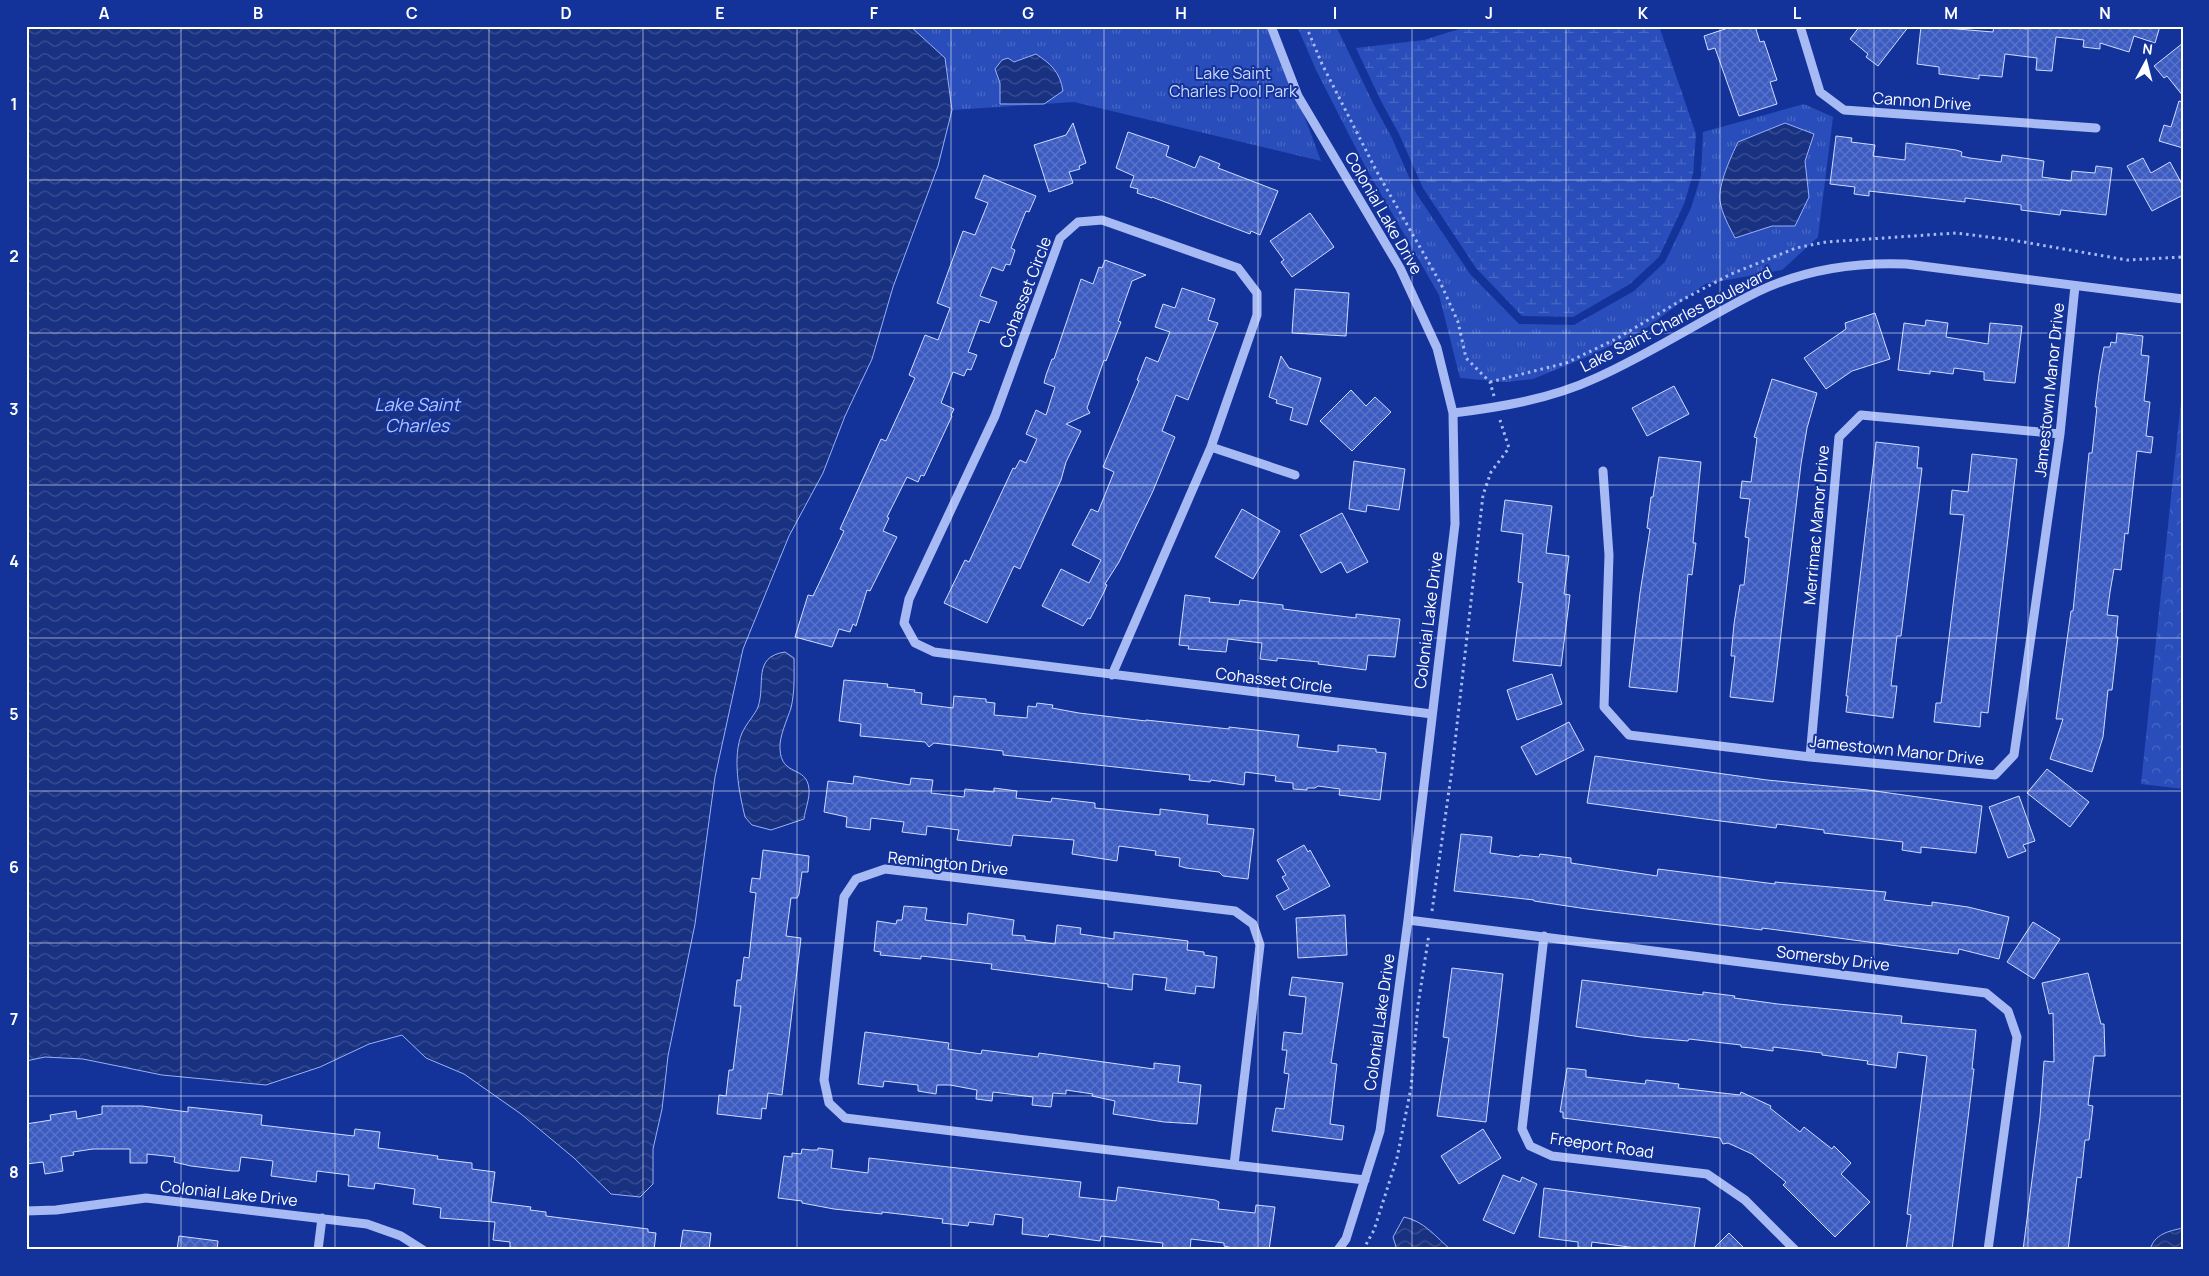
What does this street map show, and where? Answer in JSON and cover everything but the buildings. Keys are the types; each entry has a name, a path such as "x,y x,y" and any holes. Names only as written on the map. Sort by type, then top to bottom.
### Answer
{"street":[{"name":"Colonial Lake Drive","path":"1271,26 1298,96 1400,268 1437,348 1453,413 1454,524 1408,920 1380,1131 1346,1239 1338,1250"},
{"name":"Cannon Drive","path":"1800,26 1820,92 1844,110 2096,128"},
{"name":"Cohasset Circle","path":"1112,675 1211,447 1257,315 1257,293 1238,268 1102,220 1078,222 1060,238 995,416 908,599 904,623 915,643 934,652 1112,675 1432,714"},
{"name":"Lake Saint Charles Boulevard","path":"1453,413 1496,408 1551,395 1595,379 1758,292 1800,276 1846,266 1875,263 1906,264 2183,299"},
{"name":"Jamestown Manor Drive","path":"1603,471 1610,555 1604,707 1630,735 1810,757 1995,775 2014,755 2060,434 2075,286"},
{"name":"Merrimac Manor Drive","path":"1810,757 1839,437 1861,415 2060,434"},
{"path":"1211,447 1295,475"},
{"name":"Remington Drive","path":"1234,1165 1260,945 1253,924 1235,911 885,869 856,879 844,897 824,1080 829,1103 844,1118 1234,1165 1365,1180"},
{"name":"Somersby Drive","path":"1408,920 1986,993 2008,1011 2018,1037 1988,1250"},
{"name":"Freeport Road","path":"1544,936 1522,1129 1530,1146 1552,1156 1707,1174 1745,1200 1795,1250"},
{"name":"Colonial Lake Drive","path":"26,1211 56,1210 146,1198 367,1224 401,1236 424,1250"},
{"path":"318,1250 322,1218"}],"green space":[{"name":"Lake Saint Charles Pool Park","path":"910,26 1271,26 1321,161 1074,102 952,110 945,58"},
{"path":"1297,26 1336,26 1392,138 1416,193 1470,274 1519,324 1574,325 1634,291 1665,262 1691,208 1701,176 1703,132 1804,104 1833,117 1818,237 1782,270 1705,284 1645,329 1587,357 1533,379 1506,382 1460,378 1439,295 1366,168 1316,70"},
{"path":"1469,26 1659,26 1696,134 1693,174 1684,204 1659,257 1630,284 1573,317 1522,316 1476,268 1423,188 1399,134 1356,48 1424,40"},
{"path":"2183,382 2183,789 2141,784"}],"water":[{"name":"Lake Saint Charles","path":"26,26 910,26 945,58 952,110 938,166 893,287 872,359 845,416 823,473 789,536 743,649 715,777 695,924 668,1056 662,1109 653,1149 653,1184 640,1197 611,1194 574,1158 521,1114 464,1074 426,1058 402,1035 369,1044 320,1067 266,1085 162,1075 83,1059 45,1057 26,1061"},
{"path":"1036,54 1054,69 1060,79 1063,91 1044,104 1000,104 1000,83 995,69 1002,60 1008,58 1014,62"},
{"path":"1785,123 1814,134 1805,161 1809,197 1795,226 1772,226 1735,238 1724,215 1720,201 1723,179 1732,155 1738,142"},
{"path":"785,652 794,658 794,683 791,708 781,739 781,758 789,768 804,777 809,793 804,819 771,830 752,825 745,817 739,786 737,753 742,733 758,707 764,665 768,659"},
{"path":"1404,1217 1424,1226 1451,1250 1397,1250 1393,1237"},
{"path":"2183,1228 2183,1250 2150,1250 2155,1240 2163,1234"}]}
